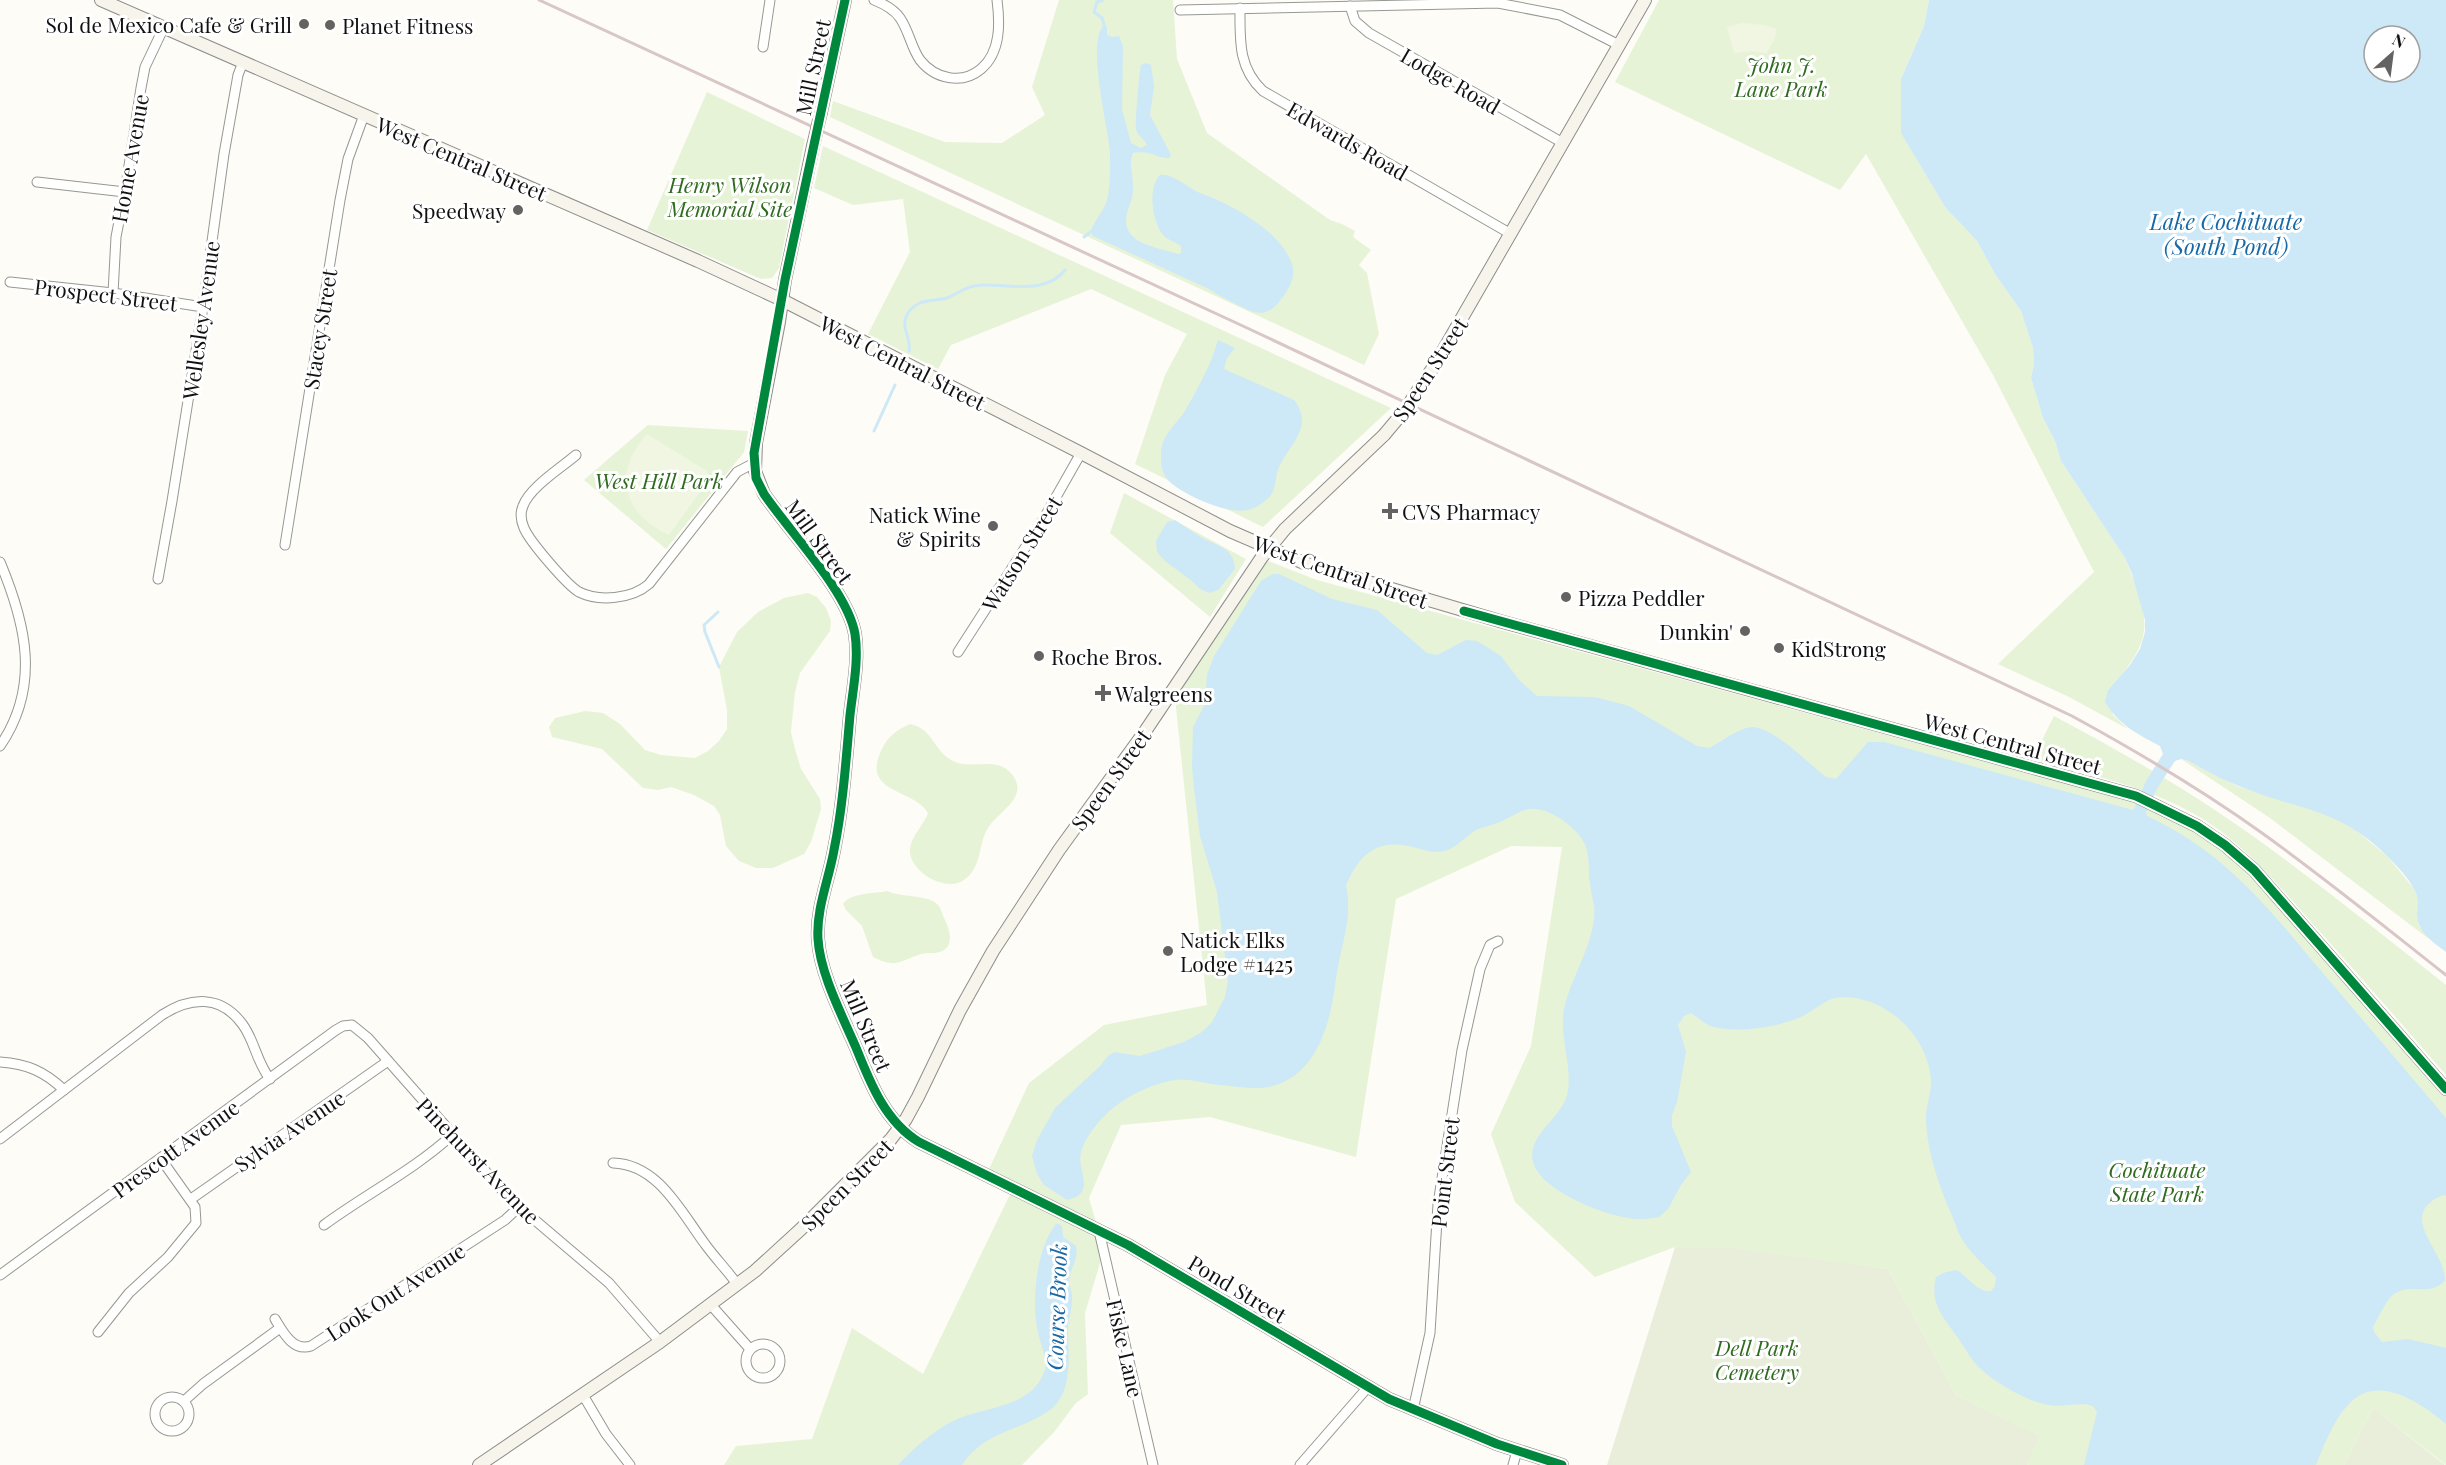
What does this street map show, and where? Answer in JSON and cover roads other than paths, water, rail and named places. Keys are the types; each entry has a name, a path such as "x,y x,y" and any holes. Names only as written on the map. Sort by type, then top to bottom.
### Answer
{"street":[{"name":"West Central Street","path":"101,0 698,261 782,300 1268,549 1343,576 1503,622 2136,796 2181,816 2212,836 2254,870 2446,1089"},
{"path":"763,47 770,0"},
{"name":"Mill Street","path":"845,0 782,300 754,463 756,478 764,494 838,594 855,633 855,664 840,815 821,908 818,937 827,976 858,1052 886,1112 900,1129"},
{"path":"874,0 899,16 915,51 927,67 944,77 953,79 971,75 981,69 994,52 999,32 998,0"},
{"name":"Speen Street","path":"479,1465 711,1305 801,1229 900,1129 960,1010 993,951 1059,850 1146,730 1268,549 1285,529 1384,435 1410,404 1436,363 1645,0"},
{"path":"1180,10 1507,4 1560,15 1619,45"},
{"name":"Lodge Road","path":"1350,6 1355,21 1369,33 1563,143"},
{"name":"Edwards Road","path":"1240,8 1239,44 1242,61 1251,78 1263,91 1510,234"},
{"name":"Home Avenue","path":"113,293 116,237 146,67 164,27"},
{"name":"Wellesley Avenue","path":"158,579 203,307 224,154 238,75 243,62"},
{"name":"Stacey Street","path":"285,545 340,200 348,159 364,115"},
{"path":"37,182 125,192"},
{"name":"Prospect Street","path":"10,282 113,293 203,307"},
{"name":"Watson Street","path":"958,652 1043,519 1081,453"},
{"path":"576,455 531,493 523,506 521,520 534,543 570,585 583,594 598,596 636,594 650,585 736,472 754,463"},
{"path":"0,562 24,634 27,654 24,691 8,735 0,746"},
{"name":"Point Street","path":"1413,1410 1430,1333 1438,1204 1462,1050 1480,969 1490,945 1498,941"},
{"path":"0,1139 162,1015 186,1003 200,1000 223,1007 234,1014 243,1025 261,1066 270,1079"},
{"name":"Pinehurst Avenue","path":"352,1025 362,1032 519,1207 609,1283 660,1342"},
{"name":"Prescott Avenue","path":"0,1275 336,1030 352,1025"},
{"name":"Sylvia Avenue","path":"193,1203 388,1061"},
{"path":"0,1062 31,1067 48,1076 64,1090"},
{"name":"Pond Street","path":"900,1129 919,1142 1168,1267 1368,1387 1413,1410 1517,1451 1562,1465"},
{"path":"324,1225 410,1168 452,1135"},
{"path":"98,1332 129,1293 168,1257 196,1223 193,1203 161,1159"},
{"path":"613,1163 633,1166 652,1178 683,1212 737,1284"},
{"name":"Look Out Avenue","path":"184,1401 278,1323 296,1345 311,1346 495,1227 519,1207"},
{"name":"Fiske Lane","path":"1099,1231 1153,1465"},
{"path":"711,1305 750,1349"},
{"path":"1300,1465 1368,1387"},
{"path":"583,1395 600,1425 630,1465"},
{"path":"1513,1465 1517,1451"}],"water":[{"name":"Cochituate State Park","path":"1929,0 2446,0 2446,952 2427,936 2420,926 2417,914 2418,902 2412,885 2388,857 2346,824 2309,809 2248,790 2181,759 2175,761 2158,787 2146,812 2147,816 2202,848 2247,887 2446,1118 2446,1196 2443,1195 2429,1203 2423,1213 2422,1223 2443,1269 2445,1281 2432,1288 2399,1291 2390,1297 2373,1327 2382,1342 2408,1339 2446,1348 2446,1424 2414,1401 2389,1392 2376,1391 2364,1393 2347,1406 2331,1430 2316,1465 2084,1465 2097,1412 2093,1406 2044,1404 2026,1398 1996,1381 1974,1362 1937,1306 1934,1293 1936,1277 1946,1272 1957,1270 1977,1287 1986,1291 1991,1291 1995,1286 1996,1277 1961,1237 1935,1172 1926,1122 1931,1082 1929,1065 1922,1048 1913,1033 1900,1020 1886,1009 1870,1002 1853,998 1835,998 1793,1020 1744,1029 1710,1026 1691,1013 1684,1016 1678,1025 1686,1052 1677,1102 1672,1115 1672,1126 1691,1172 1668,1209 1659,1217 1628,1218 1603,1212 1559,1191 1538,1172 1533,1162 1532,1152 1540,1134 1560,1110 1568,1091 1569,1081 1563,1029 1564,1009 1589,942 1594,910 1588,856 1583,840 1563,820 1537,809 1522,811 1478,829 1447,850 1433,852 1389,845 1371,851 1364,857 1346,885 1348,910 1346,932 1325,1031 1308,1063 1295,1075 1280,1084 1261,1088 1192,1080 1167,1081 1152,1086 1117,1105 1091,1132 1083,1146 1080,1159 1084,1187 1076,1197 1067,1200 1044,1185 1037,1174 1032,1156 1037,1140 1055,1108 1108,1056 1114,1052 1140,1056 1184,1042 1202,1032 1212,1022 1225,997 1228,981 1217,892 1200,836 1194,788 1193,727 1205,704 1207,675 1214,656 1261,581 1273,574 1279,574 1332,599 1377,610 1427,653 1437,655 1466,640 1477,641 1501,656 1520,681 1537,696 1595,697 1629,706 1697,746 1709,748 1740,730 1751,727 1760,728 1780,739 1826,777 1836,779 1868,742 1884,742 2133,810 2146,781 2163,754 2160,746 2122,723 2105,702 2108,690 2130,665 2140,649 2145,632 2145,620 2132,574 2125,558 2061,461 2055,441 2043,418 2031,378 2034,364 2033,348 2021,311 1995,274 1977,241 1945,207 1901,133 1901,79 1924,26"},
{"path":"1104,25 1107,27 1107,35 1119,36 1123,46 1122,109 1131,143 1141,148 1147,145 1136,129 1140,70 1141,65 1146,63 1151,65 1154,86 1150,115 1171,155 1169,158 1149,153 1133,153 1131,162 1133,190 1126,217 1128,229 1138,240 1146,244 1181,253 1181,246 1165,237 1154,215 1153,188 1160,175 1175,178 1195,191 1226,204 1254,220 1266,230 1286,252 1292,264 1293,276 1289,287 1272,309 1259,313 1245,309 1209,289 1093,236 1091,231 1106,203 1110,178 1110,152 1097,66 1099,34"},
{"path":"1218,340 1235,348 1227,358 1224,369 1294,400 1299,407 1302,421 1299,434 1277,473 1272,493 1259,505 1243,511 1220,507 1184,492 1166,477 1161,464 1163,441 1195,394"},
{"path":"1175,520 1223,548 1231,556 1235,569 1218,590 1209,593 1200,589 1157,552 1156,541 1167,522"},
{"name":"Course Brook","path":"1057,1223 1062,1226 1063,1237 1076,1246 1077,1251 1069,1282 1072,1299 1068,1327 1068,1372 1058,1403 1039,1417 981,1445 962,1465 898,1465 923,1441 951,1422 1016,1400 1028,1394 1037,1384 1044,1372 1045,1363 1036,1320 1035,1291 1044,1246"}],"waterway":[{"path":"1103,0 1097,2 1094,12 1102,18 1105,28"},
{"path":"1084,237 1092,231"},
{"path":"909,351 905,320 910,310 920,303 947,298 977,285 1026,286 1048,283 1065,270"},
{"path":"874,431 895,385"},
{"path":"718,612 704,625 719,667"}],"railway":[{"path":"539,0 1245,327 2072,716 2169,772 2239,817 2309,867 2446,975"}],"place":[{"name":"Sol de Mexico Cafe & Grill","path":"304,24"},
{"name":"Planet Fitness","path":"330,25"},
{"name":"Speedway","path":"518,210"},
{"name":"CVS Pharmacy","path":"1390,511"},
{"name":"Natick Wine & Spirits","path":"993,526"},
{"name":"Pizza Peddler","path":"1566,597"},
{"name":"Dunkin'","path":"1745,631"},
{"name":"KidStrong","path":"1779,648"},
{"name":"Roche Bros.","path":"1039,656"},
{"name":"Walgreens","path":"1103,693"},
{"name":"Natick Elks Lodge #1425","path":"1168,951"}],"park label":[{"name":"John J. Lane Park","path":"1781,76"},
{"name":"Henry Wilson Memorial Site","path":"730,196"},
{"name":"West Hill Park","path":"659,480"},
{"name":"Dell Park Cemetery","path":"1757,1359"}],"water label":[{"name":"Lake Cochituate (South Pond)","path":"2226,234"}]}
